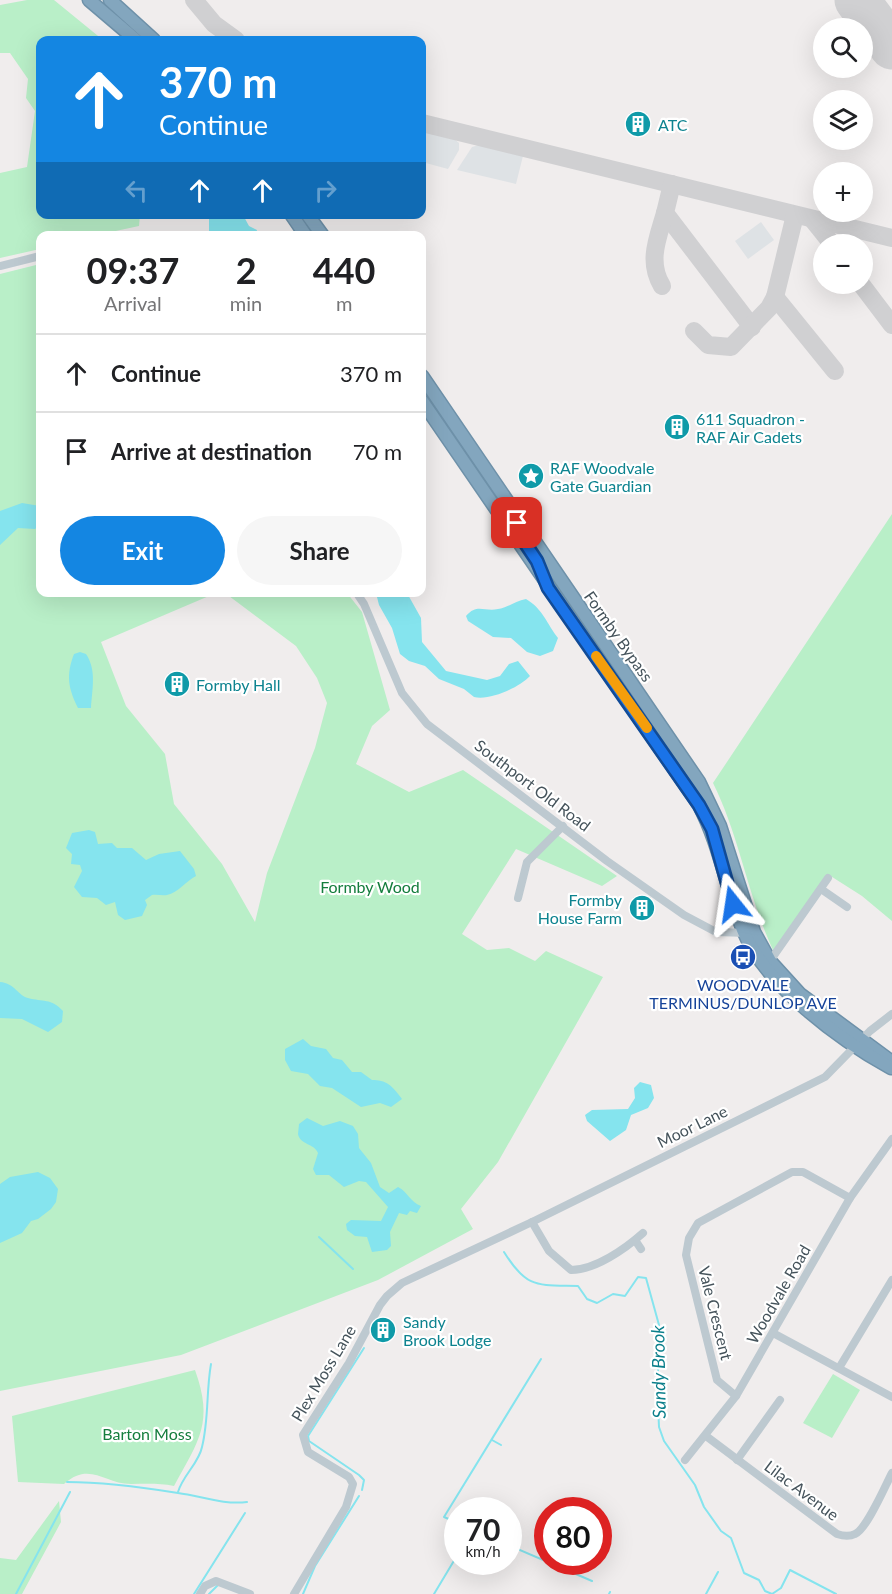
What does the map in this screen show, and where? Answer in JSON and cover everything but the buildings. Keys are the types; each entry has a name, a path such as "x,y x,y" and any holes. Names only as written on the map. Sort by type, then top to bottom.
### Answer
{"highway":[{"path":"89,0 131,36"},
{"path":"110,0 150,36"},
{"name":"Formby Bypass","path":"426,382 699,782 720,826 749,932"},
{"name":"Formby Bypass","path":"426,407 699,805 712,829 749,932"},
{"path":"519,520 515,528 537,561 548,588"},
{"path":"749,932 770,961 800,994 892,1069"},
{"path":"749,932 767,971 795,1000 892,1062"}],"street":[{"path":"0,266 36,257"},
{"name":"Southport Old Road","path":"359,597 402,693 426,724 684,915 716,932 749,932"},
{"path":"518,898 527,862 563,826"},
{"path":"770,961 828,878"},
{"path":"821,889 847,907"},
{"name":"Moor Lane","path":"532,1222 825,1077 859,1042 892,1014"},
{"name":"Woodvale Road","path":"685,1460 736,1396 850,1198 892,1139"},
{"name":"Vale Crescent","path":"736,1396 717,1380 686,1255 689,1238 698,1223 792,1172 803,1172 850,1198"},
{"path":"532,1222 549,1251 571,1270 592,1265 643,1233"},
{"name":"Plex Moss Lane","path":"294,1594 346,1507 353,1485 349,1477 308,1452 303,1435 349,1363 380,1305 402,1283 532,1222"},
{"path":"635,1240 641,1249"},
{"path":"839,1368 892,1280"},
{"path":"773,1333 892,1397"},
{"path":"737,1460 780,1400"},
{"name":"Lilac Avenue","path":"706,1436 837,1534 845,1536 857,1534 865,1524 892,1473"},
{"path":"200,1594 205,1586 216,1581 250,1594"}],"shaded area":[{"path":"426,132 453,138 459,143 459,150 448,169 426,163"},
{"path":"479,145 523,156 516,184 457,170 472,147"},
{"path":"761,222 774,240 748,259 735,241"}],"green space":[{"path":"27,0 54,0 98,36 36,36 36,219 140,219 139,226 116,231 36,231 36,250 0,258 0,173 27,167 35,111 26,98 28,79 10,53 0,53 0,5"},
{"name":"Formby Wood","path":"36,265 36,597 207,597 101,642 126,706 165,754 174,804 222,864 255,922 267,873 315,748 327,703 317,678 296,646 230,597 350,597 362,612 390,710 372,726 356,764 409,792 463,770 617,876 602,886 516,849 462,934 487,950 509,948 535,961 546,951 603,977 498,1162 461,1209 473,1229 378,1280 181,1355 0,1391 0,274"},
{"path":"892,514 892,921 862,896 829,875 774,952 713,783"},
{"name":"Barton Moss","path":"195,1370 203,1404 201,1431 174,1486 121,1483 90,1474 73,1477 64,1484 18,1482 12,1416"},
{"path":"833,1374 860,1390 832,1438 803,1423"},
{"path":"59,1501 61,1522 22,1594 0,1594 0,1558 16,1560"}],"water":[{"path":"209,219 245,219 249,226 257,230 257,231 209,231"},
{"path":"22,503 36,505 36,528 18,528 0,545 0,511"},
{"path":"377,597 409,597 421,618 422,642 446,671 487,680 500,676 509,664 518,661 530,676 504,692 488,697 474,697 464,689 439,679 425,666 409,661 400,654 392,628"},
{"path":"526,599 541,612 558,638 553,651 540,656 527,652 511,638 493,637 468,621 466,616 474,610 493,610"},
{"path":"80,652 86,654 92,667 91,708 78,708 70,688 71,662 74,654"},
{"path":"89,830 95,832 98,844 112,843 117,848 132,848 146,860 159,854 180,851 194,869 196,876 171,894 152,895 145,900 147,905 142,916 125,920 118,915 115,902 106,905 97,898 82,897 74,887 82,871 80,865 71,864 72,854 66,848 72,833"},
{"path":"0,982 9,985 25,997 55,1004 63,1011 62,1022 48,1032 22,1019 0,1018"},
{"path":"303,1039 311,1046 326,1049 333,1058 342,1060 352,1072 361,1072 372,1080 386,1083 402,1099 391,1107 380,1103 361,1107 332,1088 320,1086 308,1074 291,1071 285,1060 285,1049"},
{"path":"640,1082 651,1085 654,1098 648,1108 631,1115 626,1130 610,1141 587,1121 585,1115 592,1110 628,1109 635,1098 634,1088"},
{"path":"307,1118 323,1126 340,1121 353,1126 358,1134 359,1148 371,1163 380,1187 389,1193 398,1187 421,1206 417,1213 410,1211 407,1215 399,1213 390,1232 391,1246 387,1250 372,1252 367,1237 355,1236 347,1230 346,1224 351,1220 381,1221 388,1207 366,1182 359,1181 344,1187 329,1175 316,1175 313,1169 318,1153 301,1140 298,1134 299,1124"},
{"path":"38,1172 50,1178 58,1189 56,1202 38,1219 31,1221 22,1233 0,1243 0,1184 10,1177"}],"waterway":[{"path":"319,1237 353,1269"},
{"name":"Sandy Brook","path":"504,1252 527,1279 543,1285 578,1286 587,1299 597,1303 613,1294 625,1296 638,1277 646,1278 659,1325 660,1349 657,1382 659,1427 664,1441 695,1485 704,1507 721,1531 731,1538 744,1573 759,1580 765,1591 772,1594 781,1588 790,1570 836,1594"},
{"path":"362,1490 364,1480 309,1441 308,1436 364,1348"},
{"path":"456,1497 541,1359"},
{"path":"178,1492 202,1447 211,1364"},
{"path":"492,1440 501,1445"},
{"path":"67,1482 123,1485 221,1501 247,1502"},
{"path":"16,1594 70,1492"},
{"path":"303,1594 315,1566 359,1496"},
{"path":"194,1594 245,1513"},
{"path":"522,1551 592,1581"},
{"path":"706,1594 718,1572"},
{"path":"434,1594 445,1575"},
{"path":"209,1594 218,1585"}],"taxiway":[{"path":"194,0 214,24 230,36"},
{"path":"426,124 892,238"},
{"path":"672,184 665,213 752,327"},
{"path":"662,286 655,268 655,249 665,213"},
{"path":"694,331 708,345 731,347 769,308 775,297 795,215"},
{"path":"812,219 824,234"},
{"path":"869,294 892,325"},
{"path":"775,297 835,371"}],"runway":[{"path":"857,0 892,47"}],"slow traffic":[{"path":"596,656 647,728"}],"place":[{"name":"ATC","path":"638,124"},
{"name":"611 Squadron - RAF Air Cadets","path":"677,427"},
{"name":"RAF Woodvale Gate Guardian","path":"531,476"},
{"name":"Formby Hall","path":"177,684"},
{"name":"Formby House Farm","path":"642,908"},
{"name":"WOODVALE TERMINUS/DUNLOP AVE","path":"743,957"},
{"name":"Sandy Brook Lodge","path":"383,1330"}],"route":[{"path":"517,523 515,528 537,561 548,588 699,805 712,829 733,904"}]}
